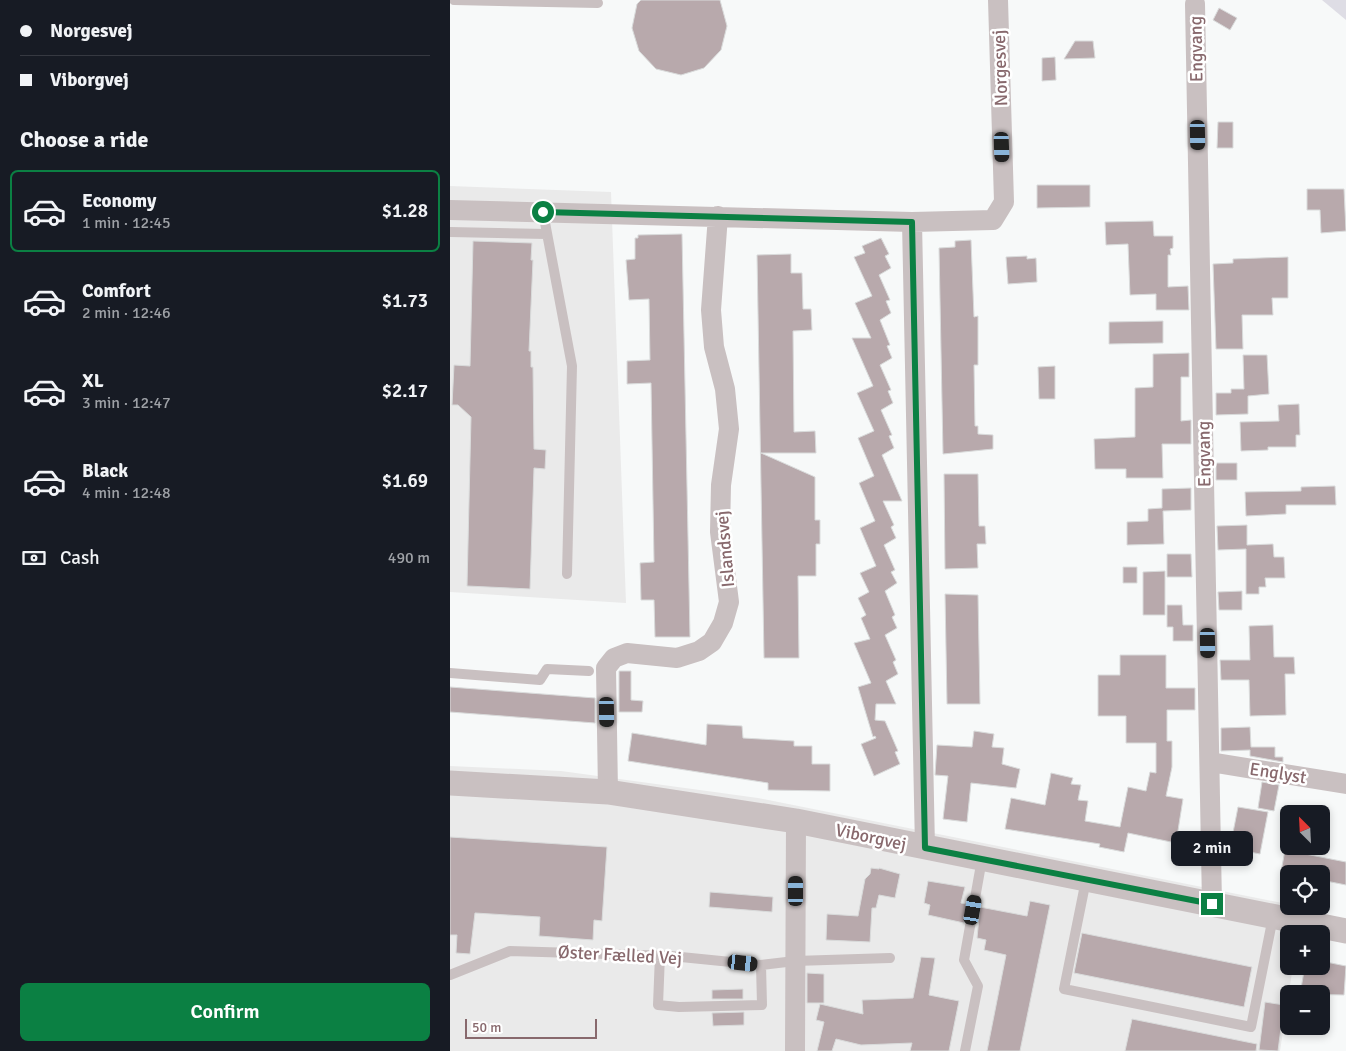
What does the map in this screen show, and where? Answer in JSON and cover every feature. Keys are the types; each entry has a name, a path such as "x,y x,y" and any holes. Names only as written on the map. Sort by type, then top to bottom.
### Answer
{"street":[{"name":"Norgesvej","path":"450,210 912,222 992,220 1004,202 998,0"},
{"name":"Engvang","path":"1195,4 1212,904"},
{"name":"Islandsvej","path":"608,792 606,668 614,658 628,653 677,658 699,651 712,642 723,623 729,602 720,532 721,485 729,429 726,389 714,347 711,310 718,216"},
{"path":"912,222 925,848"},
{"name":"Englyst","path":"1210,762 1346,784"},
{"name":"Viborgvej","path":"450,783 608,792 796,822 1346,931"},
{"path":"795,1051 796,822"}],"lane":[{"path":"454,0 598,3"},
{"path":"543,212 572,366 566,574"},
{"path":"450,232 547,234"},
{"path":"450,673 540,680 547,669 588,671"},
{"path":"965,1051 978,986 964,960 982,859"},
{"path":"1086,880 1064,989 1251,1027 1273,917"},
{"name":"Øster Fælled Vej","path":"450,975 510,951 660,956 761,965 795,961 890,958"},
{"path":"660,956 658,1005 679,1007 762,1005 761,965"}],"shaded area":[{"path":"1322,0 1346,0 1346,20"},
{"path":"450,186 611,192 626,603 450,592"},
{"path":"450,766 561,771 758,798 1280,903 1280,915 1301,915 1299,925 1280,925 1280,975 1292,975 1290,985 1280,985 1280,1035 1282,1035 1280,1051 450,1051"}],"building":[{"path":"641,0 720,0 727,26 721,50 704,68 681,75 656,69 639,51 632,28 637,4"},
{"path":"1219,8 1237,18 1230,30 1213,20"},
{"path":"1075,41 1093,41 1095,58 1064,59"},
{"path":"1055,57 1056,80 1042,81 1042,58"},
{"path":"1218,122 1233,122 1233,148 1217,148"},
{"path":"1037,185 1090,185 1090,207 1037,208"},
{"path":"1307,189 1344,189 1346,231 1321,233 1320,210 1307,210"},
{"path":"1153,221 1154,236 1173,236 1173,248 1170,249 1171,255 1168,255 1168,287 1188,286 1189,310 1156,310 1156,294 1130,295 1128,244 1106,245 1105,222"},
{"path":"682,234 690,637 655,637 654,600 641,600 640,563 654,562 651,383 627,384 627,361 650,360 649,299 629,300 626,260 635,259 635,238 638,238 638,235"},
{"path":"881,238 889,254 885,256 891,268 879,275 890,300 886,301 891,313 880,320 890,345 887,346 892,358 880,365 891,390 888,391 893,403 881,410 892,435 889,436 894,448 882,455 902,501 883,501 894,525 891,527 896,538 884,545 895,570 891,572 897,583 885,591 895,615 892,617 897,628 885,635 896,660 893,662 898,674 886,681 896,704 876,704 875,720 885,721 898,751 895,752 900,764 874,776 861,744 876,738 875,736 873,737 858,687 871,683 854,643 870,639 861,618 866,615 858,598 869,592 860,573 876,566 860,528 875,521 859,483 874,476 858,438 874,431 857,393 873,386 852,338 871,338 855,303 872,296 854,257 865,253 862,246"},
{"path":"971,240 974,317 978,316 978,365 974,365 975,426 978,426 978,434 993,435 993,449 943,454 939,248 955,247 955,241"},
{"path":"473,241 532,243 529,351 531,351 531,367 533,367 534,449 546,450 545,469 534,468 530,589 467,586 471,417 458,405 452,405 454,365 470,366"},
{"path":"791,254 791,273 802,273 803,309 811,309 812,330 793,331 794,432 815,431 816,453 761,453 815,477 815,520 820,520 820,544 816,544 816,576 798,576 799,658 764,658 757,255"},
{"path":"1027,256 1027,259 1036,258 1037,282 1008,284 1006,257"},
{"path":"1288,257 1288,298 1272,298 1273,315 1242,315 1243,349 1216,349 1213,264 1233,263 1233,259"},
{"path":"1163,321 1163,343 1109,344 1109,322"},
{"path":"1189,353 1189,377 1181,377 1181,421 1191,420 1191,444 1162,444 1163,478 1126,478 1126,469 1095,469 1094,439 1135,437 1135,388 1153,387 1153,354"},
{"path":"1243,355 1267,355 1269,394 1248,396 1248,414 1216,415 1216,393 1231,393 1231,389 1244,389"},
{"path":"1055,366 1055,399 1039,399 1038,367"},
{"path":"1299,404 1300,435 1296,435 1296,447 1268,447 1268,450 1241,451 1240,422 1279,421 1278,405"},
{"path":"1216,463 1237,463 1237,480 1216,480"},
{"path":"944,474 978,474 979,526 985,526 986,544 977,544 978,568 945,569"},
{"path":"1335,486 1336,505 1286,505 1286,514 1246,516 1245,492 1301,491 1301,487"},
{"path":"1191,488 1191,510 1163,511 1164,544 1127,545 1127,522 1148,521 1148,509 1162,508 1162,489"},
{"path":"1247,525 1247,545 1273,544 1274,557 1284,557 1285,578 1265,578 1266,587 1259,587 1259,594 1246,594 1246,549 1218,550 1217,526"},
{"path":"1167,554 1191,554 1192,577 1167,577"},
{"path":"1123,567 1137,567 1137,583 1123,583"},
{"path":"1165,571 1165,615 1143,615 1143,572"},
{"path":"1242,591 1242,610 1219,610 1218,592"},
{"path":"945,594 978,595 980,704 947,704"},
{"path":"1167,605 1182,605 1183,625 1193,625 1193,641 1173,641 1173,627 1167,627"},
{"path":"1273,625 1274,657 1294,657 1295,674 1285,674 1286,715 1250,716 1249,680 1221,680 1220,660 1250,660 1249,626"},
{"path":"1120,655 1166,655 1166,688 1195,688 1195,710 1167,710 1167,741 1172,741 1172,767 1166,796 1183,799 1176,843 1128,833 1124,852 1099,847 1100,844 1005,829 1011,798 1045,805 1051,773 1073,778 1071,784 1081,785 1078,800 1088,801 1085,821 1120,827 1128,787 1146,791 1150,772 1156,773 1156,743 1126,743 1126,716 1098,716 1098,675 1120,675"},
{"path":"619,671 631,671 631,700 643,701 642,712 619,712"},
{"path":"450,687 595,698 595,723 450,712"},
{"path":"707,724 742,726 743,738 794,741 794,746 812,746 812,764 830,764 830,791 768,790 768,783 628,761 632,733 706,745"},
{"path":"1250,727 1251,747 1275,747 1275,757 1283,757 1283,762 1250,756 1250,750 1221,751 1221,728"},
{"path":"974,731 994,734 992,747 1004,748 1002,764 1020,769 1016,788 971,783 967,822 943,819 948,776 935,775 937,745 972,747"},
{"path":"1262,782 1279,785 1274,811 1258,808"},
{"path":"1238,807 1268,812 1260,854 1230,848"},
{"path":"450,837 607,847 602,921 594,920 593,940 539,936 540,917 475,913 470,954 456,953 457,935 450,935"},
{"path":"1284,855 1310,855 1346,862 1346,885 1330,882 1330,865 1282,865"},
{"path":"871,868 879,868 900,874 895,898 879,895 876,908 872,908 870,942 826,940 827,914 858,916 865,879 870,874"},
{"path":"928,881 965,887 961,903 967,904 964,923 928,915 930,905 924,903"},
{"path":"710,892 773,897 772,912 709,907"},
{"path":"1030,901 1050,905 1020,1051 987,1051 1006,955 984,950 986,940 977,938 980,907 1027,916"},
{"path":"1082,933 1252,967 1244,1007 1074,973"},
{"path":"921,957 935,958 929,995 959,1001 949,1051 910,1051 912,1043 861,1045 836,1039 832,1051 817,1051 824,1022 816,1020 820,1004 863,1014 862,1000 913,998"},
{"path":"1330,963 1346,966 1344,995 1330,995 1330,985 1302,985 1303,975 1330,975"},
{"path":"807,973 824,974 824,1003 807,1003"},
{"path":"743,989 743,999 712,999 712,990"},
{"path":"1265,1002 1280,1004 1278,1051 1259,1050"},
{"path":"744,1012 744,1025 713,1026 712,1013"},
{"path":"1132,1019 1257,1044 1256,1051 1125,1051"}],"route":[{"path":"543,212 912,222 925,848 1212,904"}]}
